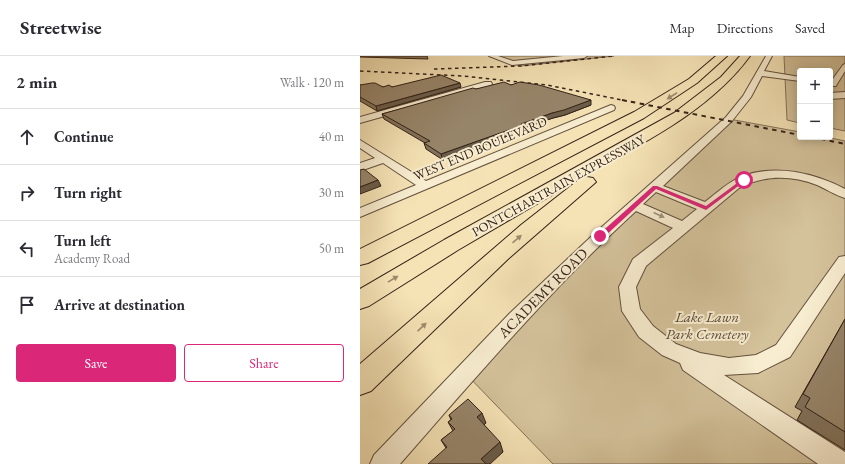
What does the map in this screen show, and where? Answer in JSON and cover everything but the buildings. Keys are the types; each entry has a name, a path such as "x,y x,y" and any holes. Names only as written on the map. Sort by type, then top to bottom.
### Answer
{"highway":[{"name":"PONTCHARTRAIN EXPRESSWAY","path":"360,258 599,136 669,98 693,81 722,56"},
{"name":"PONTCHARTRAIN EXPRESSWAY","path":"360,300 451,245 651,133 698,102 725,79 746,58"},
{"path":"360,382 393,354 511,244 556,205 625,156 651,133"},
{"path":"360,244 517,171 599,136"}],"street":[{"path":"492,56 512,63 584,56"},
{"name":"ACADEMY ROAD","path":"383,464 518,318 600,236 729,119 747,97 769,56"},
{"path":"833,83 845,66"},
{"path":"760,73 797,79"},
{"path":"360,120 488,84"},
{"path":"833,84 845,86"},
{"path":"360,112 442,90 454,88 468,90"},
{"path":"833,96 845,95"},
{"name":"WEST END BOULEVARD","path":"360,213 611,108"},
{"path":"360,143 426,186"},
{"path":"360,167 383,158"},
{"path":"840,464 652,338 638,322 630,306 627,290 630,275 639,263 738,183 755,176 768,174 788,175 808,179 845,191"},
{"path":"824,184 845,194"},
{"path":"655,187 706,208"},
{"path":"635,205 683,227"},
{"path":"672,352 696,362 723,367 748,366 777,357 791,341 845,261"}],"green space":[{"path":"490,56 614,56 521,66"},
{"path":"784,56 845,56 845,131 833,129 833,68 797,68 797,122 787,120"},
{"name":"Lake Lawn Park Cemetery","path":"729,119 797,131 797,140 833,140 833,138 845,141 845,464 553,464 465,373"}],"railway":[{"path":"434,69 521,66 614,56"},
{"path":"360,71 463,76 547,85 622,100"},
{"path":"622,100 797,134"},
{"path":"622,100 627,101"},
{"path":"826,140 845,144"}],"route":[{"path":"600,236 655,187 706,208 735,185 744,180"}]}
